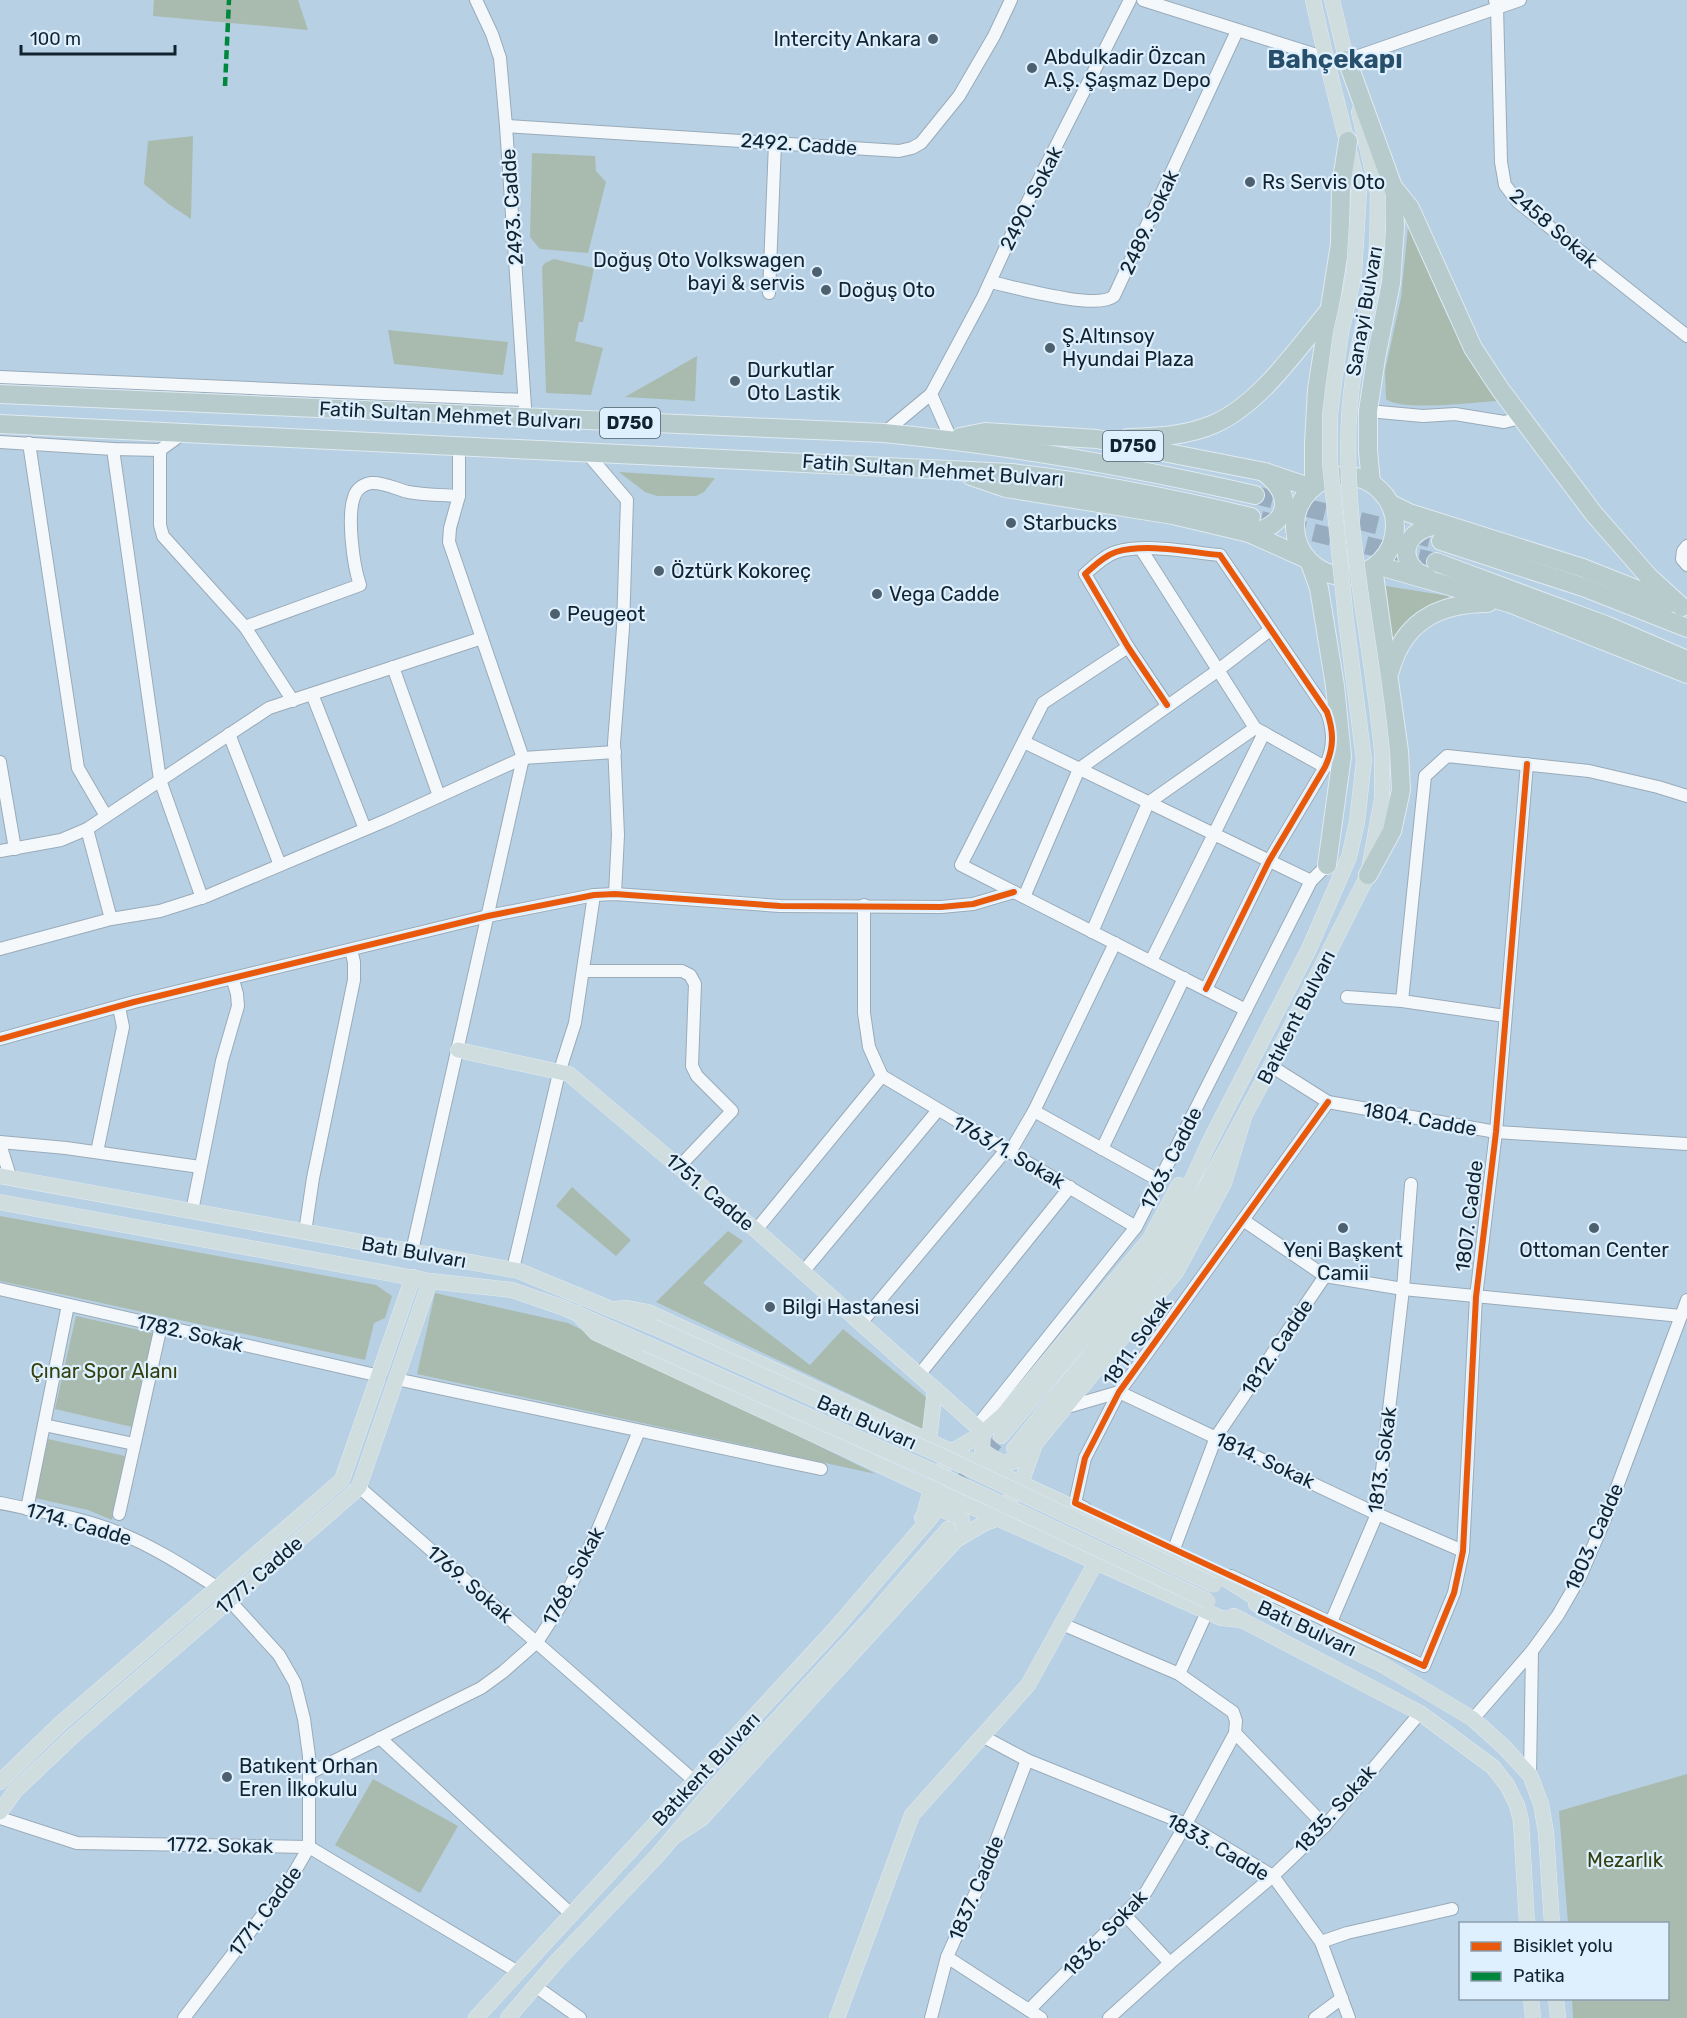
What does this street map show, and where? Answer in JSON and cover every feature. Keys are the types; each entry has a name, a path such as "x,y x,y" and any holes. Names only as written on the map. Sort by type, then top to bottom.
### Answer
{"highway":[{"path":"1347,60 1395,226 1391,283 1368,411 1371,483"},
{"path":"1313,487 1317,389 1340,244 1341,186 1348,141"},
{"path":"1386,190 1410,208 1473,348 1520,418 1594,514 1649,577 1684,609"},
{"path":"1097,439 1185,433 1214,424 1230,416 1270,381 1329,311"},
{"name":"Fatih Sultan Mehmet Bulvarı","path":"0,394 525,409 884,433 951,440 1164,475 1256,495"},
{"name":"Fatih Sultan Mehmet Bulvarı","path":"0,424 950,469 1067,479 1161,496 1250,525 1309,561"},
{"name":"D750","path":"951,440 985,432 1097,439 1265,472 1313,487"},
{"path":"1314,435 1329,443 1339,445 1356,442 1368,433"},
{"path":"1250,525 1268,529 1283,513 1284,500 1280,487 1265,472"},
{"path":"1338,476 1355,477 1371,483 1382,492 1390,504 1395,521 1394,538 1387,554 1375,567 1362,574 1342,576 1324,572 1309,561 1299,548 1294,532 1296,514 1302,498 1313,487 1338,476"},
{"path":"1390,504 1409,513 1583,568 1684,609"},
{"path":"1442,583 1415,570 1408,557 1408,546 1412,536 1422,528 1438,525 1458,528"},
{"path":"1441,541 1583,587 1687,628"},
{"path":"1309,561 1319,588 1335,686 1342,756 1327,865"},
{"path":"1436,562 1608,626 1687,660"},
{"path":"1375,567 1442,583 1509,603 1687,674"},
{"path":"1368,875 1392,831 1401,790 1399,751 1375,567"},
{"path":"1388,679 1394,655 1408,633 1428,615 1466,603 1509,603"}],"main road":[{"name":"Sanayi Bulvarı","path":"1313,0 1359,190 1354,275 1341,333 1330,415 1330,463 1335,518"},
{"path":"1332,0 1347,60"},
{"name":"Sanayi Bulvarı","path":"1353,519 1348,464 1348,418 1360,336 1374,279 1386,190"},
{"name":"Batıkent Bulvarı","path":"1001,1436 1151,1259 1173,1220 1209,1143 1309,948 1349,857 1357,822 1364,760 1335,518"},
{"name":"Batıkent Bulvarı","path":"1014,1449 1167,1259 1271,1066 1368,875 1382,799 1382,752 1353,519"},
{"path":"1327,865 1357,822"},
{"name":"1751. Cadde","path":"458,1050 569,1074 756,1230 980,1429"},
{"path":"673,1837 701,1820 956,1540 998,1518 1021,1483 1035,1444 1176,1272 1224,1183 1244,1117"},
{"path":"928,1516 931,1488 953,1451 980,1429 1004,1414 1150,1239 1193,1159 1209,1143"},
{"name":"Batı Bulvarı","path":"5,1177 513,1269 614,1309 940,1455 1265,1608 1381,1664 1473,1719 1530,1775 1546,1832 1552,1922"},
{"name":"Batı Bulvarı","path":"0,1202 430,1281 512,1290 577,1313 933,1471 1207,1606 1242,1620 1364,1682 1420,1713 1493,1767 1507,1785 1517,1805 1521,1821 1527,1922"},
{"name":"1777. Cadde","path":"0,1782 61,1723 342,1480 413,1277"},
{"name":"1777. Cadde","path":"2,1804 74,1735 359,1487 430,1281"},
{"path":"614,1309 627,1308 648,1312 953,1451 1218,1574 1262,1602 1265,1608"},
{"path":"577,1313 596,1333 1096,1562 1207,1606"},
{"path":"929,1440 935,1389"},
{"path":"980,1429 982,1450 1008,1464 1032,1451"},
{"path":"680,1798 679,1791 690,1777 748,1716 912,1531 937,1507 962,1519 964,1535"},
{"name":"Batıkent Bulvarı","path":"476,2018 834,1630 928,1516"},
{"name":"Batıkent Bulvarı","path":"508,2018 673,1837 716,1786 869,1620 948,1529"},
{"path":"837,2018 912,1815 1028,1686 1096,1562"},
{"path":"218,1588 230,1601"},
{"path":"1531,2000 1533,2018"},
{"path":"1556,2000 1557,2018"}],"street":[{"name":"2493. Cadde","path":"476,0 500,58 525,409"},
{"name":"2492. Cadde","path":"506,126 899,151 912,148 921,143 959,96 994,36 1011,0"},
{"name":"2490. Sokak","path":"884,433 931,394 990,282 1016,225 1130,0"},
{"path":"1347,60 1496,4 1520,0"},
{"path":"1148,1 1326,58"},
{"name":"2458 Sokak","path":"1496,4 1502,162 1505,185 1518,202 1687,336"},
{"name":"2489. Sokak","path":"990,282 1093,302 1109,300 1114,296 1237,31"},
{"path":"769,293 775,143"},
{"path":"0,377 525,409"},
{"path":"931,394 951,440"},
{"path":"1368,411 1423,416 1455,414 1504,422 1520,418"},
{"path":"0,442 160,450 186,432"},
{"path":"29,443 78,768 106,816"},
{"path":"412,1251 523,758 449,542 450,528 459,496 459,447"},
{"path":"113,449 160,780 202,898"},
{"path":"160,450 160,525 163,536 245,627 292,700"},
{"path":"586,452 627,500 615,752 618,835 615,894"},
{"path":"245,627 360,585 355,571 351,525 353,497 360,487 371,483 384,484 408,492 459,496"},
{"path":"1687,546 1683,551 1682,559 1687,565"},
{"path":"1141,549 1217,670 1260,731 1325,767"},
{"path":"1167,705 1128,648 1085,574 1115,552 1141,549 1220,555 1327,712 1334,730 1331,754 1325,767 1269,861 1206,989"},
{"path":"1019,894 1078,769 1270,630"},
{"path":"0,851 61,840 87,829 269,708 482,638"},
{"path":"1128,648 1043,703 961,865 1246,1010"},
{"path":"393,667 439,796"},
{"path":"312,694 365,829"},
{"path":"1092,932 1148,803 1260,731"},
{"path":"1151,961 1214,834 1260,731"},
{"path":"229,734 280,865"},
{"path":"1024,741 1311,881"},
{"path":"0,949 111,919 160,911 202,898 365,829 523,758 615,752"},
{"path":"1402,1000 1425,777 1447,756 1589,771 1687,796"},
{"path":"0,762 15,849"},
{"name":"1807. Cadde","path":"1424,1665 1454,1593 1463,1551 1476,1297 1496,1132 1527,764"},
{"path":"87,829 111,919"},
{"name":"1763. Cadde","path":"980,1429 1136,1227 1311,881 1327,865"},
{"path":"0,1039 118,1007 488,916 594,895 615,894 780,906 941,907 972,904 1019,894"},
{"path":"513,1269 559,1073 575,1023 594,895"},
{"path":"756,1230 882,1076 869,1047 864,1013 864,905"},
{"path":"861,1323 1008,1151 1034,1111 1115,943"},
{"path":"305,1232 313,1178 354,980 351,950"},
{"path":"584,970 682,971 692,978 695,984 692,1066 697,1076 732,1111 679,1167"},
{"path":"1102,1149 1184,978"},
{"path":"192,1211 222,1061 238,1006 233,980"},
{"path":"1347,997 1402,1000 1505,1016"},
{"path":"97,1152 123,1027 118,1007"},
{"name":"1804. Cadde","path":"1271,1066 1328,1102 1496,1132 1687,1144"},
{"name":"1763/1. Sokak","path":"882,1076 1136,1227"},
{"name":"1811. Sokak","path":"1328,1102 1119,1392 1085,1458 1075,1503 1424,1665"},
{"path":"803,1272 938,1110"},
{"path":"1034,1111 1160,1181"},
{"path":"5,1177 9,1173 0,1143 97,1152 200,1167"},
{"name":"1813. Sokak","path":"1331,1622 1377,1514 1403,1289 1411,1184"},
{"path":"919,1375 1070,1187"},
{"path":"1243,1220 1325,1276 1403,1289 1681,1316"},
{"name":"1812. Cadde","path":"1174,1549 1216,1437 1325,1276"},
{"name":"1782. Sokak","path":"0,1289 380,1376"},
{"name":"1803. Cadde","path":"1473,1719 1532,1651 1558,1615 1580,1576 1605,1519 1687,1300"},
{"path":"27,1509 68,1305"},
{"path":"119,1514 161,1326"},
{"path":"396,1378 821,1469"},
{"path":"1064,1408 1119,1392"},
{"name":"1814. Sokak","path":"1119,1392 1377,1514 1463,1551"},
{"path":"44,1425 134,1444"},
{"name":"1768. Sokak","path":"310,1773 481,1688 537,1642 561,1605 596,1534 639,1431"},
{"name":"1769. Sokak","path":"359,1487 690,1777"},
{"name":"1714. Cadde","path":"0,1503 115,1531 154,1549 218,1588"},
{"name":"1771. Cadde","path":"184,2018 291,1878 309,1847 310,1773 304,1719 295,1683 279,1655 230,1601"},
{"path":"1179,1674 1207,1606"},
{"path":"1062,1624 1179,1674 1233,1712 1235,1727 1325,1826"},
{"path":"1530,1775 1532,1651"},
{"name":"1835. Sokak","path":"1109,2018 1273,1876 1325,1826 1420,1713"},
{"name":"1836. Sokak","path":"1029,2010 1146,1892 1186,1824 1235,1727"},
{"name":"1833. Cadde","path":"982,1736 1027,1760 1186,1824 1273,1876 1321,1942 1349,2018"},
{"path":"380,1738 571,1914"},
{"name":"1837. Cadde","path":"931,2018 947,1957 980,1883 1027,1760"},
{"name":"1772. Sokak","path":"0,1818 77,1843 309,1847 518,1972"},
{"path":"1321,1942 1347,1933 1452,1909"},
{"path":"1124,1914 1170,1963"},
{"path":"947,1957 1041,2018"},
{"path":"535,1986 580,2018"},
{"path":"1315,2018 1342,1998"}],"green space":[{"path":"154,0 298,0 308,30 153,16"},
{"path":"193,136 191,219 144,184 148,141"},
{"path":"532,153 595,156 596,171 606,182 588,253 540,249 530,237"},
{"path":"1408,227 1470,361 1498,401 1422,406 1395,403 1386,399 1385,371 1401,298"},
{"path":"554,259 594,268 583,322 579,322 575,341 603,348 591,395 546,393 542,267"},
{"path":"388,330 508,342 503,375 394,364"},
{"path":"697,356 695,401 625,397"},
{"path":"619,472 715,478 704,492 696,496 657,496 645,492"},
{"path":"1386,586 1449,596 1448,600 1429,607 1415,616 1392,645"},
{"path":"572,1187 631,1240 616,1256 556,1206"},
{"path":"0,1216 376,1285 392,1296 385,1318 374,1323 365,1360 0,1281"},
{"path":"728,1231 743,1241 703,1283 810,1365 843,1329 927,1398 925,1430 656,1302"},
{"path":"435,1293 568,1323 876,1474 417,1374"},
{"name":"Çınar Spor Alanı","path":"76,1316 153,1333 132,1427 55,1409"},
{"path":"48,1439 125,1456 112,1520 88,1510 35,1498"},
{"name":"Mezarlık","path":"1687,1774 1687,2018 1573,2018 1572,2000 1669,2000 1669,1922 1568,1922 1559,1811"},
{"path":"373,1779 458,1826 420,1893 335,1845"}],"tunnel":[{"path":"1255,495 1441,541"},
{"path":"1261,520 1436,562"},
{"path":"941,1506 1001,1436"}],"marked path":[{"path":"225,86 229,0"}],"cycle path":[{"path":"1167,705 1128,647 1085,574 1103,559 1116,552 1154,548 1220,555 1327,712 1331,726 1331,747 1325,767 1269,861 1206,989"},
{"path":"1328,1102 1119,1392 1085,1458 1075,1503 1424,1666 1454,1593 1463,1551 1476,1297 1496,1132 1527,764"},
{"path":"0,1039 134,1002 488,916 594,895 615,894 780,906 941,907 973,904 1014,892"}],"place":[{"name":"Intercity Ankara","path":"933,39"},
{"name":"Abdulkadir Özcan A.Ş. Şaşmaz Depo","path":"1032,68"},
{"name":"Rs Servis Oto","path":"1250,182"},
{"name":"Doğuş Oto Volkswagen bayi & servis","path":"817,272"},
{"name":"Doğuş Oto","path":"826,290"},
{"name":"Ş.Altınsoy Hyundai Plaza","path":"1050,348"},
{"name":"Durkutlar Oto Lastik","path":"735,381"},
{"name":"Starbucks","path":"1011,523"},
{"name":"Öztürk Kokoreç","path":"659,571"},
{"name":"Vega Cadde","path":"877,594"},
{"name":"Peugeot","path":"555,614"},
{"name":"Yeni Başkent Camii","path":"1343,1228"},
{"name":"Ottoman Center","path":"1594,1228"},
{"name":"Bilgi Hastanesi","path":"770,1307"},
{"name":"Batıkent Orhan Eren İlkokulu","path":"227,1777"}],"district":[{"name":"Bahçekapı","path":"1335,59"}]}
